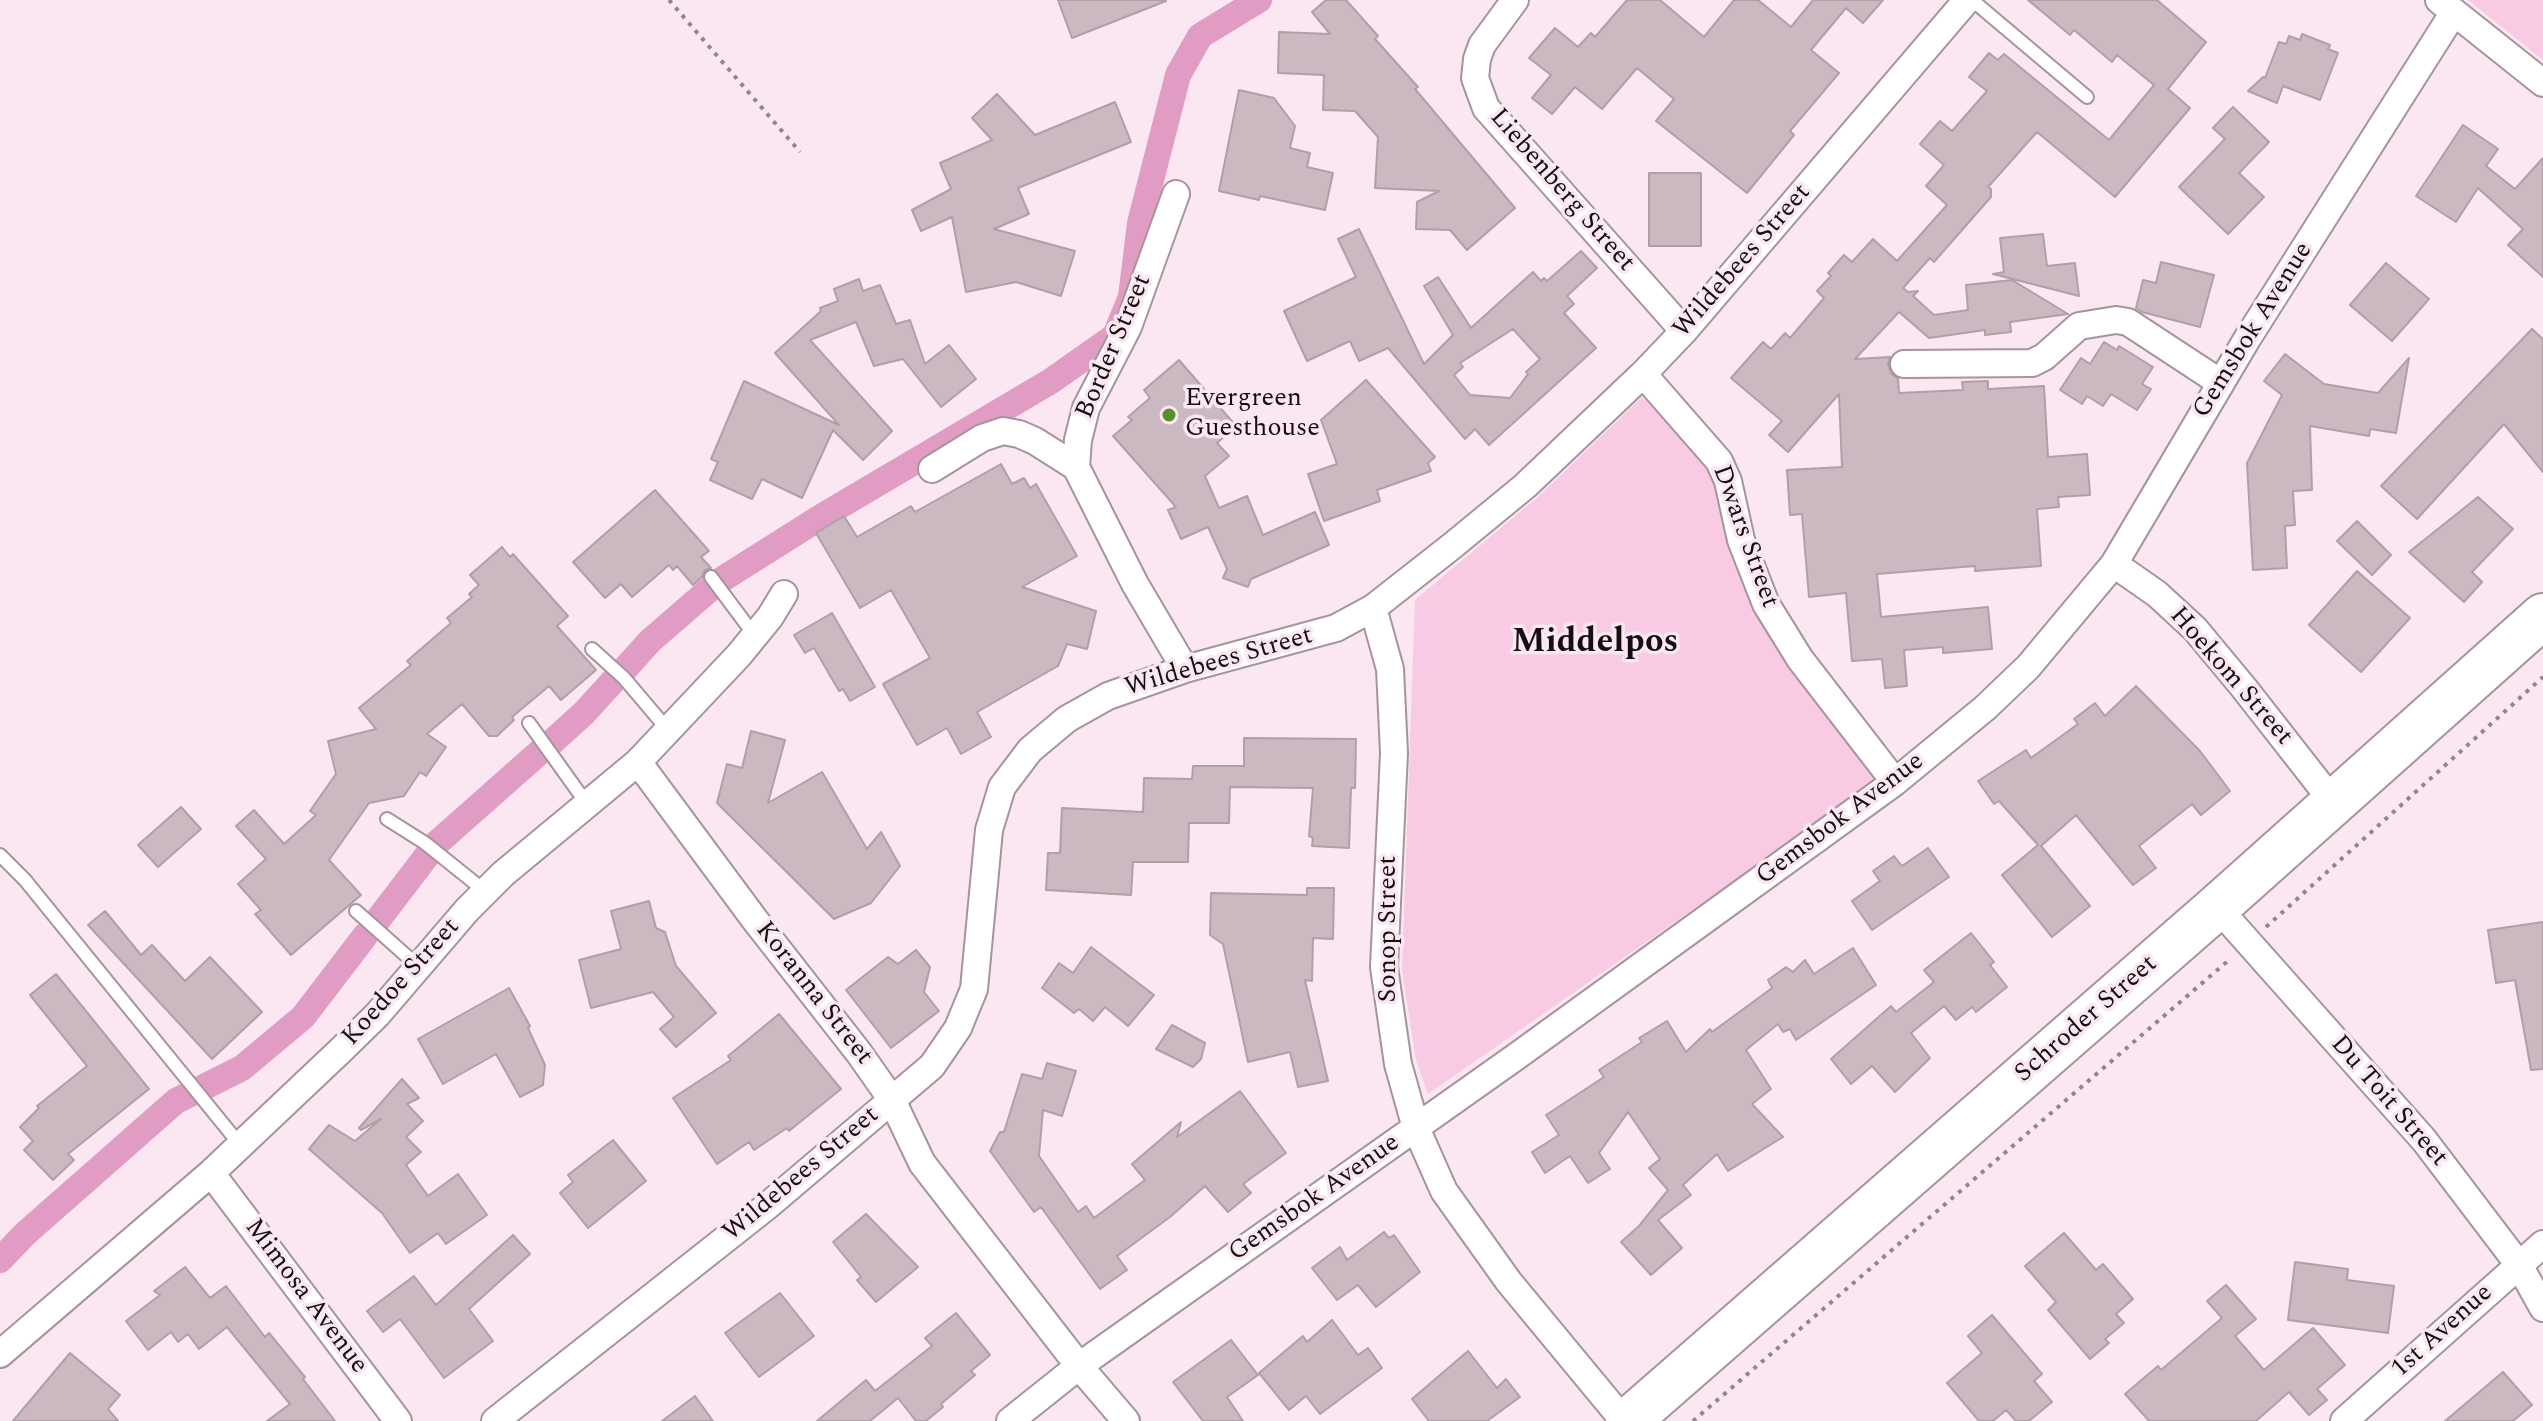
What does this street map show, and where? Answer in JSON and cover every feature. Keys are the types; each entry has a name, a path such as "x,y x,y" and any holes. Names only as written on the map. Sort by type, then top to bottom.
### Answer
{"highway":[{"name":"Schroder Street","path":"1626,1421 2217,907 2543,616"}],"street":[{"name":"Liebenberg Street","path":"1515,0 1482,45 1477,59 1475,78 1486,108 1684,331"},
{"name":"Wildebees Street","path":"495,1421 766,1207 932,1066 958,1028 974,989 989,830 1002,787 1030,750 1067,719 1108,696 1185,669 1336,628 1373,608 1525,486 1643,374 1684,331 1969,0"},
{"path":"2447,6 2543,83"},
{"name":"Gemsbok Avenue","path":"1010,1421 1079,1366 1416,1128 1895,782 1985,708 2028,667 2114,564 2447,6"},
{"name":"Border Street","path":"1076,467 1078,440 1086,408 1128,327 1176,194"},
{"path":"1904,364 2032,363 2044,357 2079,326 2116,320 2128,322 2221,383"},
{"name":"Dwars Street","path":"1643,374 1719,461 1728,481 1741,540 1766,604 1800,659 1895,782"},
{"path":"932,469 982,438 1003,431 1035,441 1076,467 1135,584 1185,669"},
{"name":"Hoekom Street","path":"2114,564 2157,594 2195,629 2334,803"},
{"name":"Koedoe Street","path":"0,1354 241,1146 377,1015 486,892 638,762 755,636 784,594"},
{"name":"Sonop Street","path":"1373,608 1390,669 1394,753 1384,967 1398,1064 1416,1128 1444,1191 1509,1282 1626,1421"},
{"name":"Koranna Street","path":"638,762 892,1100 922,1163 1079,1366 1126,1421"},
{"name":"Du Toit Street","path":"2217,907 2424,1140 2519,1265 2543,1308"},
{"name":"Mimosa Avenue","path":"211,1173 398,1421"},
{"name":"1st Avenue","path":"2344,1421 2543,1244"}],"lane":[{"path":"1969,0 2087,97"},
{"path":"711,577 755,636"},
{"path":"592,649 624,678 668,730"},
{"path":"529,723 587,804"},
{"path":"387,819 425,843 486,892"},
{"path":"0,855 25,880 241,1146"},
{"path":"356,911 419,967"}],"path":[{"path":"669,0 800,152"},
{"path":"1693,1421 2248,943 2543,677"}],"shaded area":[{"path":"2468,0 2543,0 2543,60"},
{"path":"1642,397 1721,474 1767,629 1876,782 1428,1094 1416,1060 1402,971 1415,600 1538,497"}],"building":[{"path":"1058,0 1165,0 1166,1 1072,38"},
{"path":"1326,0 1346,0 1378,36 1375,39 1418,87 1415,89 1515,208 1467,250 1450,230 1416,229 1417,202 1439,191 1375,188 1378,137 1355,111 1323,110 1324,75 1278,73 1279,32 1330,34 1312,12"},
{"path":"1627,0 1660,0 1704,37 1734,0 1758,0 1791,27 1813,0 1883,0 1863,23 1846,8 1811,50 1839,73 1790,131 1794,135 1747,193 1656,121 1674,99 1637,68 1602,109 1575,87 1552,114 1532,98 1551,75 1529,58 1555,28 1578,47 1591,33 1595,37"},
{"path":"2028,0 2157,0 2206,42 2168,89 2190,108 2115,197 2037,132 1988,187 1991,197 1934,262 1930,258 1903,288 1908,292 1918,291 1913,296 1934,315 1968,310 1966,285 2012,280 2068,314 2010,322 2011,332 1985,335 1985,330 1929,338 1899,312 1855,359 1890,357 1888,365 1898,379 1899,393 1963,390 1962,382 1988,381 1988,389 2044,386 2048,457 2087,454 2090,495 2058,497 2059,507 2037,509 2041,566 1975,571 1975,566 1877,574 1881,617 1988,607 1992,649 1943,653 1943,647 1904,650 1907,686 1885,688 1882,659 1852,661 1846,593 1809,597 1802,514 1790,515 1787,470 1842,467 1839,394 1788,452 1769,435 1782,421 1731,378 1763,342 1771,349 1785,333 1790,338 1824,298 1817,291 1844,255 1852,262 1873,239 1897,261 1947,205 1926,186 1944,165 1920,144 1940,121 1952,131 1987,91 1969,77 1989,53 1998,60 2004,54 2109,140 2154,85 2117,55 2112,62 2074,30 2070,35"},
{"path":"2302,34 2330,45 2328,49 2338,53 2320,100 2283,86 2277,103 2248,91 2265,78 2279,42 2286,44 2289,36 2300,40"},
{"path":"1239,90 1274,98 1295,126 1290,148 1310,153 1307,167 1333,173 1325,210 1219,191"},
{"path":"997,94 1035,135 1115,102 1131,142 1018,188 1029,214 994,229 1075,251 1061,296 1016,282 966,292 952,217 921,231 912,210 951,189 940,163 992,140 972,118"},
{"path":"2233,107 2269,142 2239,173 2264,197 2228,234 2179,187 2225,139 2213,128"},
{"path":"2463,125 2498,149 2486,166 2515,189 2543,158 2543,277 2508,245 2523,229 2478,188 2456,222 2416,196"},
{"path":"1649,173 1701,173 1701,246 1649,246"},
{"path":"1359,229 1424,364 1453,335 1424,286 1438,277 1471,328 1533,272 1541,281 1544,278 1547,281 1581,251 1597,268 1567,296 1574,304 1564,313 1596,348 1489,445 1475,429 1465,439 1388,348 1359,361 1350,341 1307,361 1284,311 1356,277 1338,239","holes":["1513,329 1540,359 1526,372 1528,374 1510,398 1470,395 1454,375 1463,367 1460,363"]},
{"path":"2043,234 2047,266 2075,263 2079,296 1993,274 2004,272 2000,238"},
{"path":"2161,262 2214,275 2200,327 2136,308 2143,280 2156,283"},
{"path":"2386,263 2429,299 2392,341 2350,305"},
{"path":"859,279 863,291 880,285 896,324 910,320 925,364 949,345 976,379 941,407 903,359 874,366 856,322 810,340 892,431 863,460 833,430 802,498 762,479 752,499 710,480 718,462 711,459 744,381 839,425 775,353 821,311 820,308 838,301 834,289"},
{"path":"2532,329 2543,339 2543,472 2504,424 2417,519 2381,486"},
{"path":"2104,342 2117,350 2119,346 2153,367 2142,384 2151,389 2137,410 2111,394 2103,406 2087,396 2082,404 2060,390 2081,358 2090,364"},
{"path":"2285,354 2324,384 2378,393 2409,358 2396,433 2370,429 2369,436 2310,426 2312,490 2293,491 2295,525 2285,526 2287,568 2253,570 2247,463 2282,395 2264,381"},
{"path":"1179,360 1236,426 1217,443 1229,456 1205,476 1219,508 1247,496 1263,535 1315,512 1329,545 1251,579 1248,587 1223,578 1227,569 1208,527 1181,539 1168,510 1176,507 1113,436 1132,420 1128,417 1150,398 1144,390"},
{"path":"1366,380 1435,457 1428,463 1431,471 1377,490 1380,501 1324,521 1308,474 1337,464 1321,420"},
{"path":"1001,464 1012,484 1024,478 1030,488 1036,484 1077,556 1022,587 1096,611 1087,649 1067,644 1058,666 977,712 991,737 961,754 947,728 917,745 883,684 930,658 891,590 860,608 816,533 844,516 857,537 911,506 915,512"},
{"path":"655,490 709,551 701,557 711,568 705,570 693,585 677,566 673,570 669,565 632,597 621,584 605,598 573,562"},
{"path":"2478,497 2513,529 2472,572 2482,582 2464,602 2409,552"},
{"path":"2357,521 2391,555 2372,575 2337,541"},
{"path":"502,547 510,557 513,554 568,616 557,626 596,670 561,700 549,686 512,717 514,720 497,736 489,736 462,704 427,734 446,747 426,776 420,772 404,796 369,803 329,860 361,895 291,955 255,914 261,910 238,884 266,859 236,826 254,810 284,844 316,815 310,811 336,774 328,741 376,729 359,708 411,665 407,661 451,623 447,618 472,597 469,594 479,585 470,575"},
{"path":"2357,571 2410,618 2361,672 2309,625"},
{"path":"832,613 875,687 850,701 843,689 839,691 814,648 805,653 794,635"},
{"path":"2136,686 2200,751 2230,791 2201,815 2192,804 2139,846 2156,868 2133,885 2076,815 2041,846 2090,906 2052,937 2002,875 2038,845 1999,801 1994,804 1978,781 2026,750 2031,758 2078,724 2074,719 2095,703 2105,716"},
{"path":"751,731 785,740 768,803 822,772 867,849 881,832 900,866 871,903 834,919 717,803 727,764 742,768"},
{"path":"1244,738 1356,739 1349,848 1312,846 1313,838 1309,836 1313,788 1230,787 1229,823 1189,823 1188,862 1133,862 1131,895 1046,890 1048,853 1060,853 1062,808 1143,812 1144,778 1192,779 1193,766 1244,766"},
{"path":"181,807 201,829 158,867 138,845"},
{"path":"1928,848 1949,877 1872,930 1852,901 1880,881 1873,871 1894,856 1902,866"},
{"path":"1307,888 1334,888 1333,939 1313,938 1312,981 1305,980 1328,1081 1298,1087 1290,1052 1248,1062 1223,944 1210,935 1211,893 1307,895"},
{"path":"649,901 656,928 665,932 676,966 716,1013 676,1047 660,1029 674,1017 653,992 591,1008 579,960 621,949 611,911"},
{"path":"105,911 141,955 152,945 185,981 210,957 262,1012 212,1059 88,925"},
{"path":"2543,922 2543,1069 2531,1070 2515,980 2496,983 2488,930"},
{"path":"1971,933 1994,962 1990,965 2007,987 1976,1012 1972,1007 1956,1020 1944,1006 1911,1033 1930,1058 1895,1092 1872,1066 1851,1084 1831,1059 1891,1006 1896,1012 1934,982 1924,970"},
{"path":"1091,947 1154,995 1128,1026 1105,1007 1093,1021 1079,1009 1074,1013 1042,988 1059,963 1073,973"},
{"path":"1853,948 1876,985 1796,1040 1790,1029 1783,1032 1778,1024 1746,1050 1771,1089 1752,1104 1783,1137 1728,1171 1717,1154 1683,1185 1691,1195 1658,1220 1682,1248 1651,1275 1621,1242 1639,1226 1668,1190 1649,1168 1660,1159 1628,1112 1599,1153 1610,1169 1588,1183 1570,1156 1545,1173 1532,1152 1559,1135 1546,1115 1604,1077 1599,1070 1642,1042 1639,1038 1667,1021 1686,1052 1710,1029 1712,1032 1772,988 1768,980 1786,967 1793,972 1805,960 1814,974"},
{"path":"916,950 930,967 924,992 939,1011 891,1048 846,990 888,957 898,964"},
{"path":"56,974 149,1089 68,1154 74,1160 53,1180 24,1150 33,1141 20,1127 39,1108 37,1106 87,1066 30,995"},
{"path":"509,988 530,1026 528,1028 545,1065 543,1085 520,1097 496,1054 443,1084 418,1039"},
{"path":"779,1014 841,1089 789,1131 787,1128 754,1150 749,1142 717,1164 673,1098 731,1060 728,1056"},
{"path":"1172,1025 1205,1043 1201,1059 1193,1067 1156,1049"},
{"path":"1047,1063 1076,1071 1062,1116 1043,1110 1039,1156 1078,1212 1086,1206 1094,1218 1145,1180 1132,1164 1181,1122 1177,1137 1240,1091 1286,1153 1243,1184 1251,1193 1228,1212 1205,1186 1170,1217 1117,1256 1127,1270 1100,1289 1041,1207 1034,1212 990,1151 1000,1132 1004,1132 1022,1074 1042,1079"},
{"path":"402,1079 419,1098 407,1104 423,1121 406,1137 421,1152 406,1165 428,1196 458,1174 487,1215 446,1244 438,1233 410,1253 382,1213 309,1149 329,1125 355,1141 381,1119 361,1130 359,1128"},
{"path":"613,1140 646,1181 588,1228 560,1193 573,1182 568,1175"},
{"path":"866,1214 918,1267 876,1302 857,1280 861,1277 833,1242"},
{"path":"1384,1232 1389,1238 1394,1235 1420,1272 1376,1307 1358,1285 1337,1300 1312,1268 1340,1247 1347,1260"},
{"path":"2064,1233 2096,1270 2103,1264 2133,1299 2116,1314 2124,1323 2105,1339 2109,1343 2090,1359 2048,1310 2056,1302 2025,1266"},
{"path":"513,1235 530,1254 469,1309 493,1341 444,1378 400,1319 383,1332 367,1311 414,1276 436,1305"},
{"path":"2295,1262 2348,1269 2347,1280 2394,1286 2388,1333 2288,1320"},
{"path":"185,1267 210,1298 226,1286 265,1337 269,1333 305,1377 303,1379 335,1421 267,1421 290,1404 227,1327 199,1349 188,1334 178,1342 171,1332 148,1350 126,1321 160,1295 154,1291"},
{"path":"2226,1285 2256,1319 2235,1336 2264,1370 2313,1328 2345,1365 2317,1389 2327,1400 2309,1415 2289,1392 2256,1421 2149,1421 2125,1394 2158,1366 2161,1370 2222,1318 2207,1301"},
{"path":"780,1293 814,1336 759,1377 725,1333"},
{"path":"956,1313 990,1355 971,1371 975,1375 926,1421 916,1421 898,1398 870,1421 817,1421 866,1380 875,1391 932,1346 925,1338"},
{"path":"1992,1315 2042,1374 2034,1381 2052,1402 2029,1421 2016,1421 2006,1410 1993,1421 1979,1421 1947,1383 1982,1353 1968,1336"},
{"path":"1332,1320 1358,1355 1368,1348 1382,1368 1320,1414 1306,1396 1289,1410 1259,1373 1303,1336 1307,1342"},
{"path":"1231,1340 1258,1375 1227,1397 1243,1421 1203,1421 1173,1382"},
{"path":"1468,1351 1497,1388 1506,1379 1520,1397 1487,1421 1429,1421 1412,1399"},
{"path":"70,1353 120,1395 108,1409 118,1421 13,1421"},
{"path":"2503,1372 2532,1405 2513,1421 2445,1421"},
{"path":"695,1396 713,1421 662,1421"}],"waterway":[{"path":"721,580 1051,381 1115,336 1131,297 1140,223 1178,75 1200,36 1259,0"},
{"path":"623,671 650,641 710,589"},
{"path":"552,742 615,679"},
{"path":"437,843 542,750"},
{"path":"377,921 429,853"},
{"path":"0,1260 26,1233 176,1101 242,1068 303,1017 365,936"}],"place":[{"name":"Evergreen Guesthouse","path":"1169,415"}],"district":[{"name":"Middelpos","path":"1595,644"}]}
